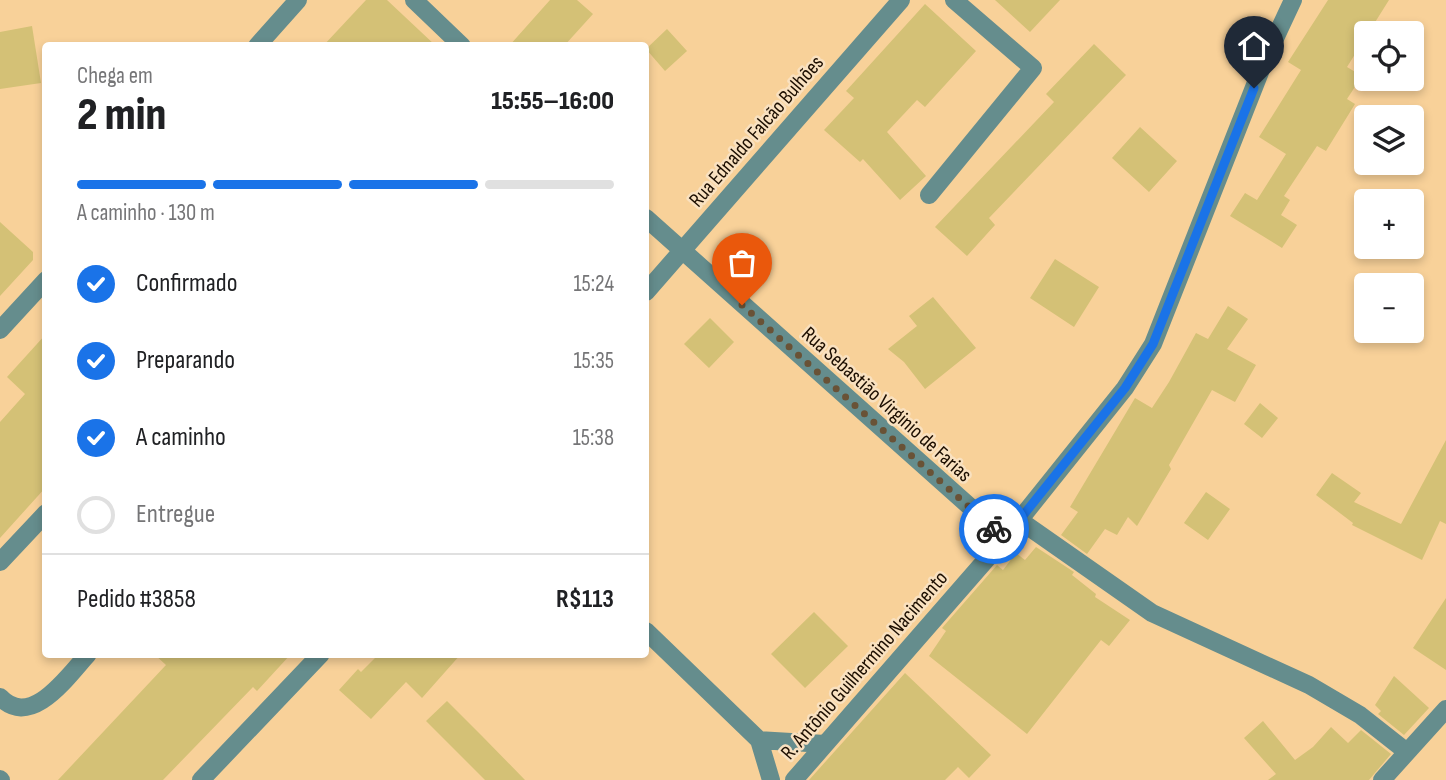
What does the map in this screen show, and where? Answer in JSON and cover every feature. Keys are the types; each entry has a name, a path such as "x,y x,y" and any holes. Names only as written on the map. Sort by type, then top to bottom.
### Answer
{"street":[{"path":"261,42 298,0"},
{"path":"414,0 458,42"},
{"name":"Rua Ednaldo Falcão Bulhões","path":"649,288 901,0"},
{"path":"929,195 1033,68 954,0"},
{"name":"R. Antônio Guilhermino Nacimento","path":"794,780 1005,538 1125,388 1153,344 1264,62 1293,0"},
{"name":"Rua Sebastião Virginio de Farias","path":"649,221 1005,538"},
{"path":"0,330 42,284"},
{"path":"0,562 42,517"},
{"path":"1019,520 1152,612 1308,685 1360,715 1407,752"},
{"path":"649,634 759,740 771,780"},
{"path":"0,697 5,703 23,708 38,705 85,658"},
{"path":"201,780 317,658"},
{"path":"1381,780 1446,709"},
{"path":"759,740 825,744"}],"building":[{"path":"366,0 387,0 432,42 327,42"},
{"path":"550,0 577,0 593,14 568,42 513,42"},
{"path":"995,0 1060,0 1030,32"},
{"path":"1328,0 1389,0 1376,21 1354,21 1354,56 1347,67 1354,71 1354,88 1347,99 1355,104 1326,151 1317,146 1284,196 1290,200 1281,215 1297,225 1282,248 1230,216 1245,193 1257,200 1286,154 1259,137 1301,70 1288,62"},
{"path":"925,4 976,51 925,107 917,100 887,132 926,176 900,200 863,159 860,162 824,130 854,98 846,91"},
{"path":"32,26 41,83 0,89 0,32"},
{"path":"667,29 687,51 665,71 649,52 649,46"},
{"path":"1094,44 1126,75 989,218 995,225 967,256 935,227 1054,102 1046,94"},
{"path":"1140,127 1177,161 1149,192 1112,158"},
{"path":"0,222 33,252 33,260 0,296"},
{"path":"1055,259 1099,287 1074,327 1030,298"},
{"path":"933,297 976,348 925,389 904,362 888,349 917,326 909,316"},
{"path":"1228,306 1248,319 1227,349 1256,365 1235,402 1212,390 1169,465 1171,469 1137,526 1128,517 1117,535 1105,529 1087,554 1061,535 1078,512 1070,507 1135,398 1152,408 1196,333 1208,339"},
{"path":"710,318 734,342 709,368 684,344"},
{"path":"42,338 42,491 0,538 0,422 25,394 7,377"},
{"path":"1260,403 1278,418 1262,438 1244,424"},
{"path":"1446,440 1446,524 1440,521 1422,560 1352,525 1353,523 1316,495 1332,473 1361,493 1354,502 1401,524"},
{"path":"1206,492 1230,509 1208,540 1184,523"},
{"path":"1036,547 1074,572 1072,575 1096,594 1095,597 1130,620 1109,646 1101,640 1027,734 929,656 946,631 942,628 997,565 1003,570 1016,553 1025,560"},
{"path":"1446,598 1446,670 1413,648"},
{"path":"814,612 848,646 805,688 771,654"},
{"path":"158,658 287,658 257,691 253,687 163,780 58,780 166,665"},
{"path":"375,658 457,658 422,698 406,682 371,719 339,690 358,669 361,672"},
{"path":"905,673 991,755 969,778 958,767 945,780 809,780"},
{"path":"1394,676 1429,708 1404,735 1378,714 1381,711 1375,705"},
{"path":"447,701 525,780 485,780 426,721"},
{"path":"1263,721 1295,760 1313,747 1331,727 1348,743 1361,730 1391,754 1369,780 1268,780 1276,774 1244,738"}],"way so far":[{"path":"742,305 994,529"}],"route":[{"path":"994,529 1005,538 1125,388 1153,344 1254,88"}]}
